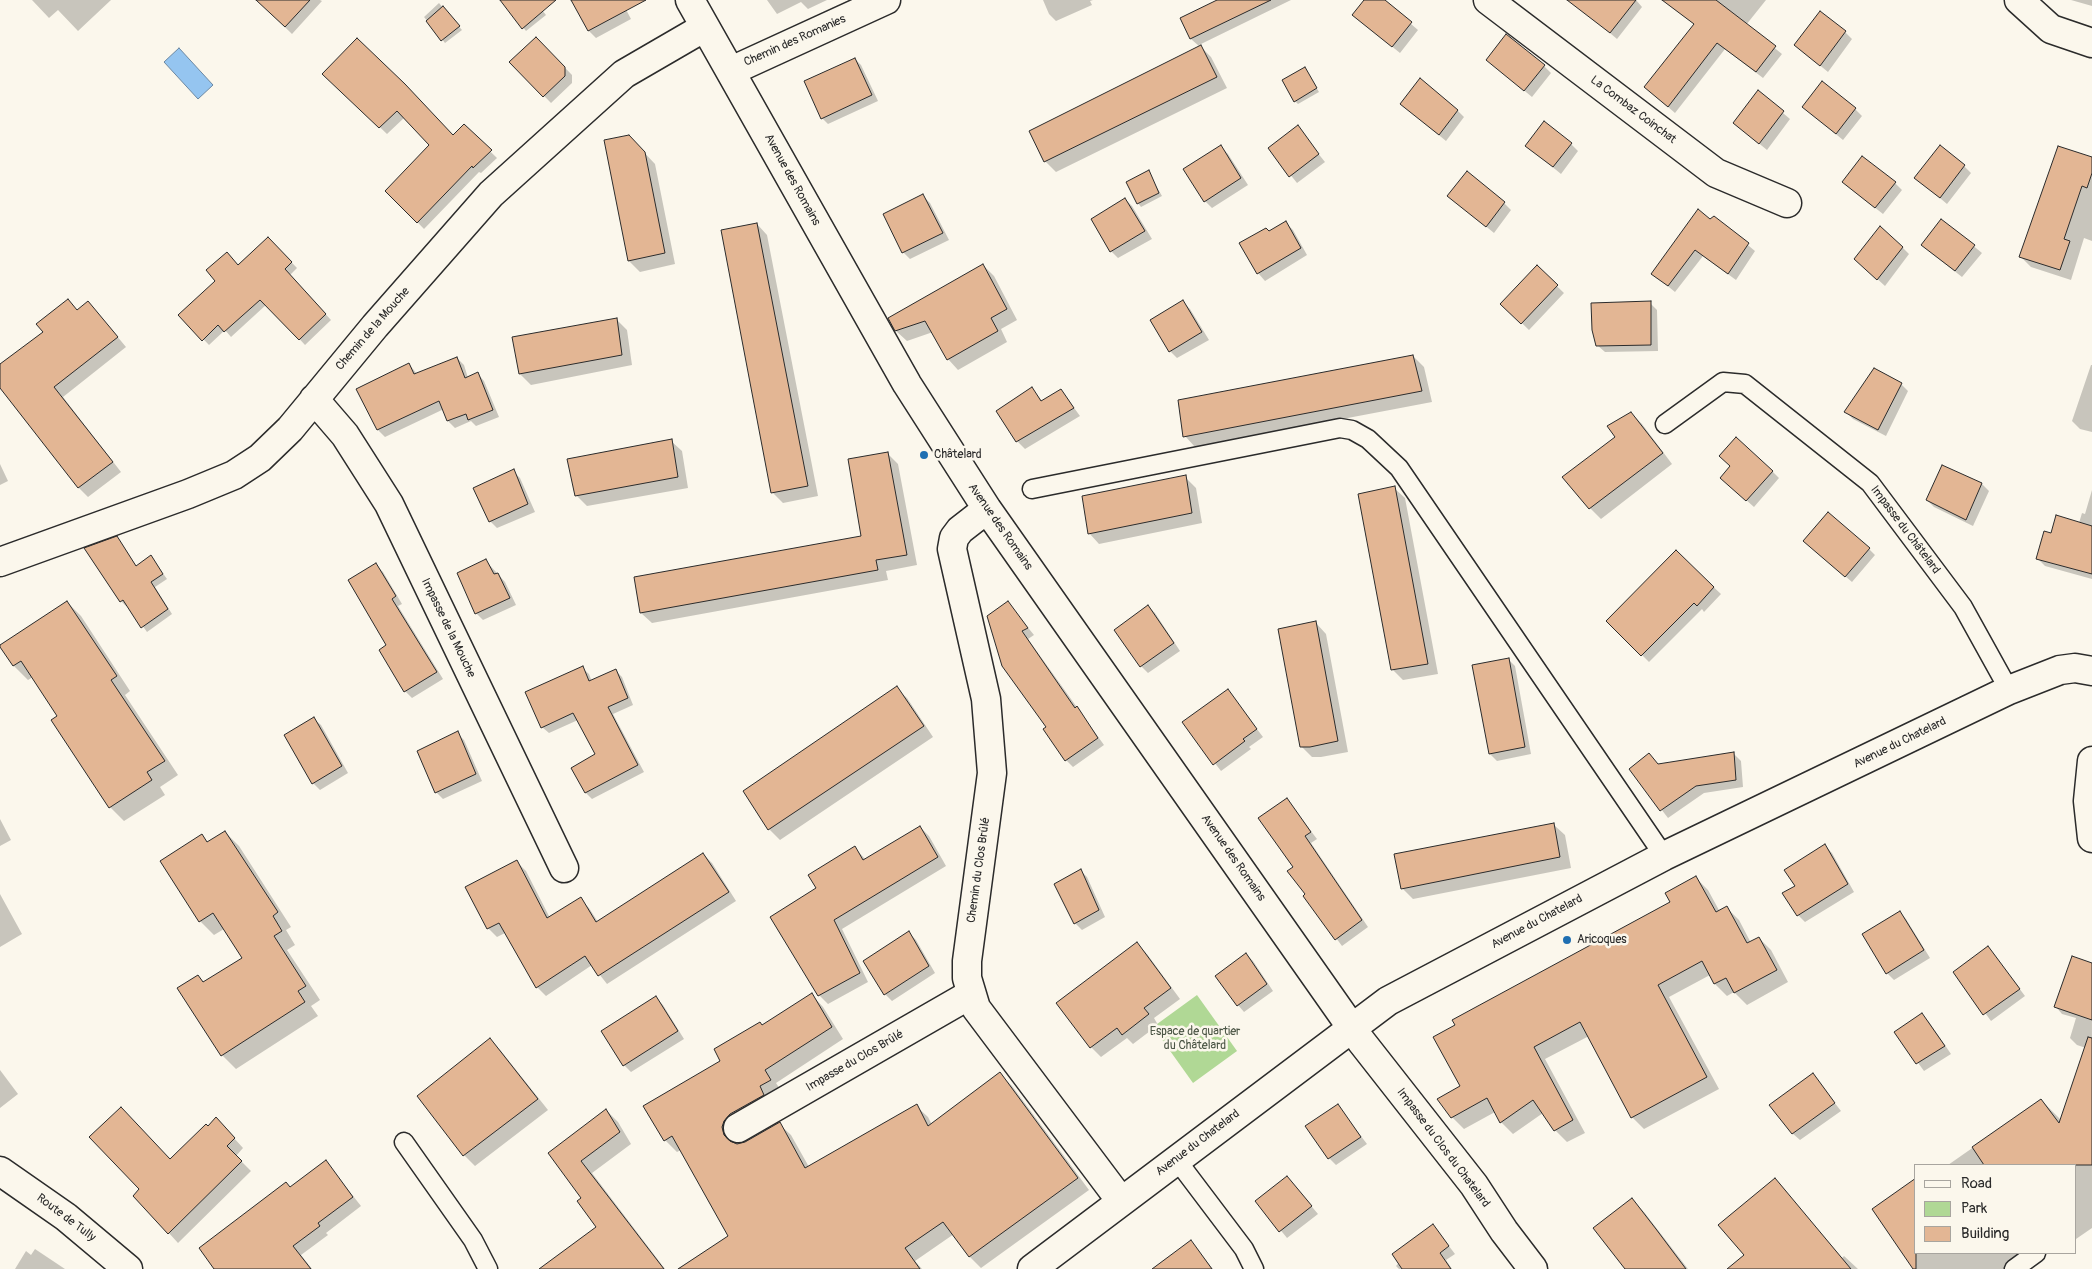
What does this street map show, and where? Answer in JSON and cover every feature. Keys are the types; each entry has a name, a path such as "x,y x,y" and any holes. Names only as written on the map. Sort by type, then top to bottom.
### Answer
{"street":[{"name":"Avenue des Romains","path":"690,0 907,384 987,509 1352,1027"},
{"name":"Chemin des Romanies","path":"731,71 886,0"},
{"name":"La Combaz Coinchat","path":"1488,0 1716,173 1787,202"},
{"path":"2020,0 2051,30 2092,43"},
{"name":"Chemin de la Mouche","path":"0,562 188,494 234,475 260,458 290,429 314,398 491,194 624,74 705,27"},
{"name":"Impasse de la Mouche","path":"314,398 345,435 388,504 564,868"},
{"name":"Chemin du Clos Brûlé","path":"987,509 960,530 954,538 952,549 986,699 992,772 967,961 967,978 976,1008 1120,1201"},
{"name":"Avenue du Chatelard","path":"1032,1269 1388,1001 1664,856 2009,690 2060,670 2075,668 2092,671"},
{"path":"2092,761 2088,801 2092,838"},
{"name":"Impasse du Clos Brûlé","path":"738,1128 971,994"},
{"name":"Impasse du Clos du Chatelard","path":"1352,1027 1474,1185 1504,1232 1533,1269"},
{"name":"Route de Tully","path":"0,1171 66,1217 128,1269"}],"lane":[{"name":"Impasse du Châtelard","path":"1665,424 1723,382 1745,384 1870,483 1963,607 2009,690"},
{"path":"1032,489 1340,428 1352,430 1368,439 1399,468 1664,856"},
{"path":"404,1142 473,1240 488,1269"},
{"path":"1176,1159 1244,1248 1254,1269"},
{"path":"2014,1269 2035,1254"}],"green space":[{"name":"Espace de quartier du Châtelard","path":"1197,995 1237,1051 1193,1083 1153,1027"}],"water":[{"path":"179,48 213,85 198,99 164,62"}],"building":[{"path":"256,0 310,0 285,27"},
{"path":"500,0 556,0 522,29"},
{"path":"571,0 646,0 588,31"},
{"path":"1217,0 1271,0 1190,39 1180,18"},
{"path":"1364,0 1385,0 1412,22 1392,47 1352,15"},
{"path":"1567,0 1636,0 1610,33"},
{"path":"1662,0 1716,0 1776,46 1756,72 1717,43 1668,107 1644,87 1694,24"},
{"path":"443,6 460,26 441,41 426,21"},
{"path":"1820,11 1846,31 1820,66 1794,45"},
{"path":"1506,34 1545,65 1524,91 1486,60"},
{"path":"536,37 565,67 565,76 543,97 509,62"},
{"path":"357,38 405,84 453,135 464,124 492,150 473,168 472,166 417,223 385,191 429,145 397,111 379,128 322,74"},
{"path":"1201,45 1217,77 1044,162 1029,131"},
{"path":"855,58 872,95 821,119 804,81"},
{"path":"1305,67 1317,88 1294,102 1282,80"},
{"path":"1420,78 1458,110 1439,135 1400,104"},
{"path":"1822,81 1856,108 1836,134 1802,107"},
{"path":"1758,90 1784,111 1759,144 1733,123"},
{"path":"1544,121 1572,143 1553,167 1525,146"},
{"path":"1298,125 1319,154 1289,177 1268,148"},
{"path":"629,135 645,152 665,253 628,261 604,140"},
{"path":"1221,145 1241,178 1204,202 1183,169"},
{"path":"1940,145 1965,165 1940,198 1914,178"},
{"path":"2058,146 2092,157 2092,173 2087,188 2082,186 2064,239 2070,241 2060,270 2019,257"},
{"path":"1862,156 1896,182 1875,208 1842,182"},
{"path":"1149,170 1159,193 1137,204 1126,182"},
{"path":"1467,171 1505,202 1486,227 1447,196"},
{"path":"923,194 943,233 902,253 883,214"},
{"path":"1125,198 1145,231 1110,252 1091,219"},
{"path":"1698,209 1710,219 1714,216 1749,243 1728,274 1695,250 1668,286 1651,274"},
{"path":"1941,219 1975,245 1955,271 1921,245"},
{"path":"1286,221 1301,248 1257,274 1239,243 1266,228 1269,231"},
{"path":"757,223 808,486 771,493 721,230"},
{"path":"1880,226 1903,247 1877,280 1854,259"},
{"path":"268,237 292,262 285,269 326,314 299,340 260,300 224,332 218,325 202,341 178,315 215,281 206,270 227,252 238,265"},
{"path":"983,264 1007,309 991,318 998,331 947,360 925,321 895,331 888,318"},
{"path":"1537,265 1558,285 1521,324 1500,304"},
{"path":"68,299 77,310 88,301 118,337 54,387 113,462 78,488 0,388 0,364 43,332 36,324"},
{"path":"1183,300 1202,332 1169,352 1150,320"},
{"path":"1651,301 1651,345 1596,346 1592,330 1591,303"},
{"path":"617,318 622,355 519,374 512,337"},
{"path":"1413,355 1422,391 1183,437 1178,400"},
{"path":"457,357 465,378 478,372 493,410 468,420 466,414 447,421 439,401 377,430 356,389 409,363 414,374"},
{"path":"1874,368 1902,383 1878,430 1844,412"},
{"path":"1032,387 1041,401 1061,389 1074,408 1016,442 996,411"},
{"path":"1631,412 1663,453 1589,509 1562,477 1615,437 1607,426"},
{"path":"1736,437 1773,471 1746,501 1720,478 1730,466 1719,456"},
{"path":"672,439 678,477 575,496 567,459"},
{"path":"888,452 907,555 876,560 878,570 640,613 634,577 861,536 848,459"},
{"path":"1942,465 1982,483 1966,520 1926,500"},
{"path":"514,469 528,504 489,522 473,488"},
{"path":"1186,475 1192,513 1088,534 1082,496"},
{"path":"1395,486 1428,664 1391,670 1358,494"},
{"path":"1828,512 1870,548 1845,577 1803,541"},
{"path":"2056,515 2092,526 2092,574 2036,559 2044,531 2051,533"},
{"path":"117,536 136,566 151,555 163,574 151,582 168,609 141,628 123,600 120,602 84,548"},
{"path":"1676,550 1714,587 1697,606 1694,603 1641,656 1606,621"},
{"path":"486,559 494,574 498,573 510,598 475,614 457,573"},
{"path":"376,563 396,596 392,599 437,672 404,692 379,650 386,645 348,580"},
{"path":"67,601 117,676 111,680 165,761 147,772 152,780 109,808 51,720 57,716 21,661 13,666 0,647 0,645"},
{"path":"1008,601 1028,628 1022,631 1098,738 1065,761 1043,729 1046,727 1002,666 987,616"},
{"path":"1148,605 1174,643 1140,667 1114,630"},
{"path":"1316,621 1338,741 1310,747 1300,747 1278,629"},
{"path":"1509,658 1525,747 1489,754 1472,665"},
{"path":"583,666 589,681 616,669 628,698 608,707 638,765 585,793 571,768 595,754 573,713 541,728 525,692"},
{"path":"897,686 924,726 768,830 743,791"},
{"path":"1228,689 1257,729 1243,739 1245,741 1213,765 1182,722"},
{"path":"314,717 342,766 312,784 284,735"},
{"path":"458,731 476,774 435,793 417,751"},
{"path":"1734,752 1736,780 1696,786 1660,811 1629,769 1649,753 1658,764"},
{"path":"1287,798 1311,832 1305,836 1362,920 1335,940 1303,896 1305,894 1287,871 1293,867 1258,818"},
{"path":"1554,823 1560,857 1401,889 1394,854"},
{"path":"920,826 938,857 834,920 860,973 818,996 770,917 816,888 808,875 855,846 863,860"},
{"path":"225,831 278,912 273,916 282,931 274,936 306,986 298,991 305,1002 221,1056 177,988 198,975 203,982 242,958 213,913 199,922 160,861 202,834 207,842"},
{"path":"1825,844 1848,884 1797,916 1782,893 1795,886 1784,870"},
{"path":"703,853 729,892 598,976 585,956 536,988 499,923 487,929 465,887 517,860 547,918 581,897 596,922"},
{"path":"1081,869 1099,910 1074,924 1054,884"},
{"path":"1696,876 1716,912 1727,906 1747,943 1759,937 1777,970 1734,993 1726,978 1714,984 1702,961 1658,985 1707,1077 1631,1118 1580,1022 1534,1047 1573,1120 1554,1131 1533,1100 1500,1123 1487,1098 1451,1118 1437,1099 1460,1086 1433,1037 1455,1025 1452,1020 1670,902 1665,893"},
{"path":"1900,911 1924,950 1886,974 1862,934"},
{"path":"909,931 929,966 884,995 863,961"},
{"path":"1137,942 1171,988 1144,1008 1149,1014 1122,1035 1117,1028 1090,1048 1056,1003"},
{"path":"1988,946 2020,989 1983,1015 1953,972"},
{"path":"1246,953 1267,984 1237,1006 1215,976"},
{"path":"2072,956 2092,963 2092,1020 2054,1007"},
{"path":"812,993 832,1027 765,1070 771,1080 760,1086 764,1095 730,1114 724,1121 722,1127 724,1135 730,1141 737,1144 745,1142 780,1122 805,1168 917,1104 928,1126 1000,1072 1078,1178 969,1257 943,1222 905,1248 920,1269 678,1269 728,1236 672,1136 664,1141 643,1106 720,1061 714,1049 760,1022 762,1025"},
{"path":"656,996 678,1031 623,1066 601,1031"},
{"path":"1922,1013 1945,1046 1916,1064 1894,1032"},
{"path":"2088,1037 2092,1038 2092,1165 1983,1164 1972,1147 2041,1099 2059,1123"},
{"path":"490,1038 538,1099 463,1156 417,1096"},
{"path":"1813,1073 1835,1103 1792,1134 1769,1105"},
{"path":"1338,1104 1361,1137 1328,1159 1305,1126"},
{"path":"121,1107 170,1159 206,1124 208,1126 216,1117 235,1138 227,1146 242,1161 168,1234 133,1196 139,1189 89,1137"},
{"path":"606,1109 620,1132 581,1161 664,1269 539,1269 596,1227 577,1201 581,1198 548,1153"},
{"path":"326,1160 353,1197 318,1223 320,1226 293,1246 311,1269 214,1269 199,1248 286,1182 290,1187"},
{"path":"1287,1176 1312,1206 1279,1232 1255,1201"},
{"path":"1775,1178 1851,1269 1727,1269 1744,1255 1718,1225"},
{"path":"1914,1179 1914,1254 1916,1254 1916,1269 1913,1269 1872,1209"},
{"path":"1632,1198 1686,1269 1625,1269 1593,1228"},
{"path":"1433,1224 1449,1246 1440,1253 1451,1269 1402,1269 1392,1254"},
{"path":"1191,1240 1212,1269 1152,1269"}],"place":[{"name":"Châtelard","path":"924,455"},
{"name":"Aricoques","path":"1567,940"}]}
